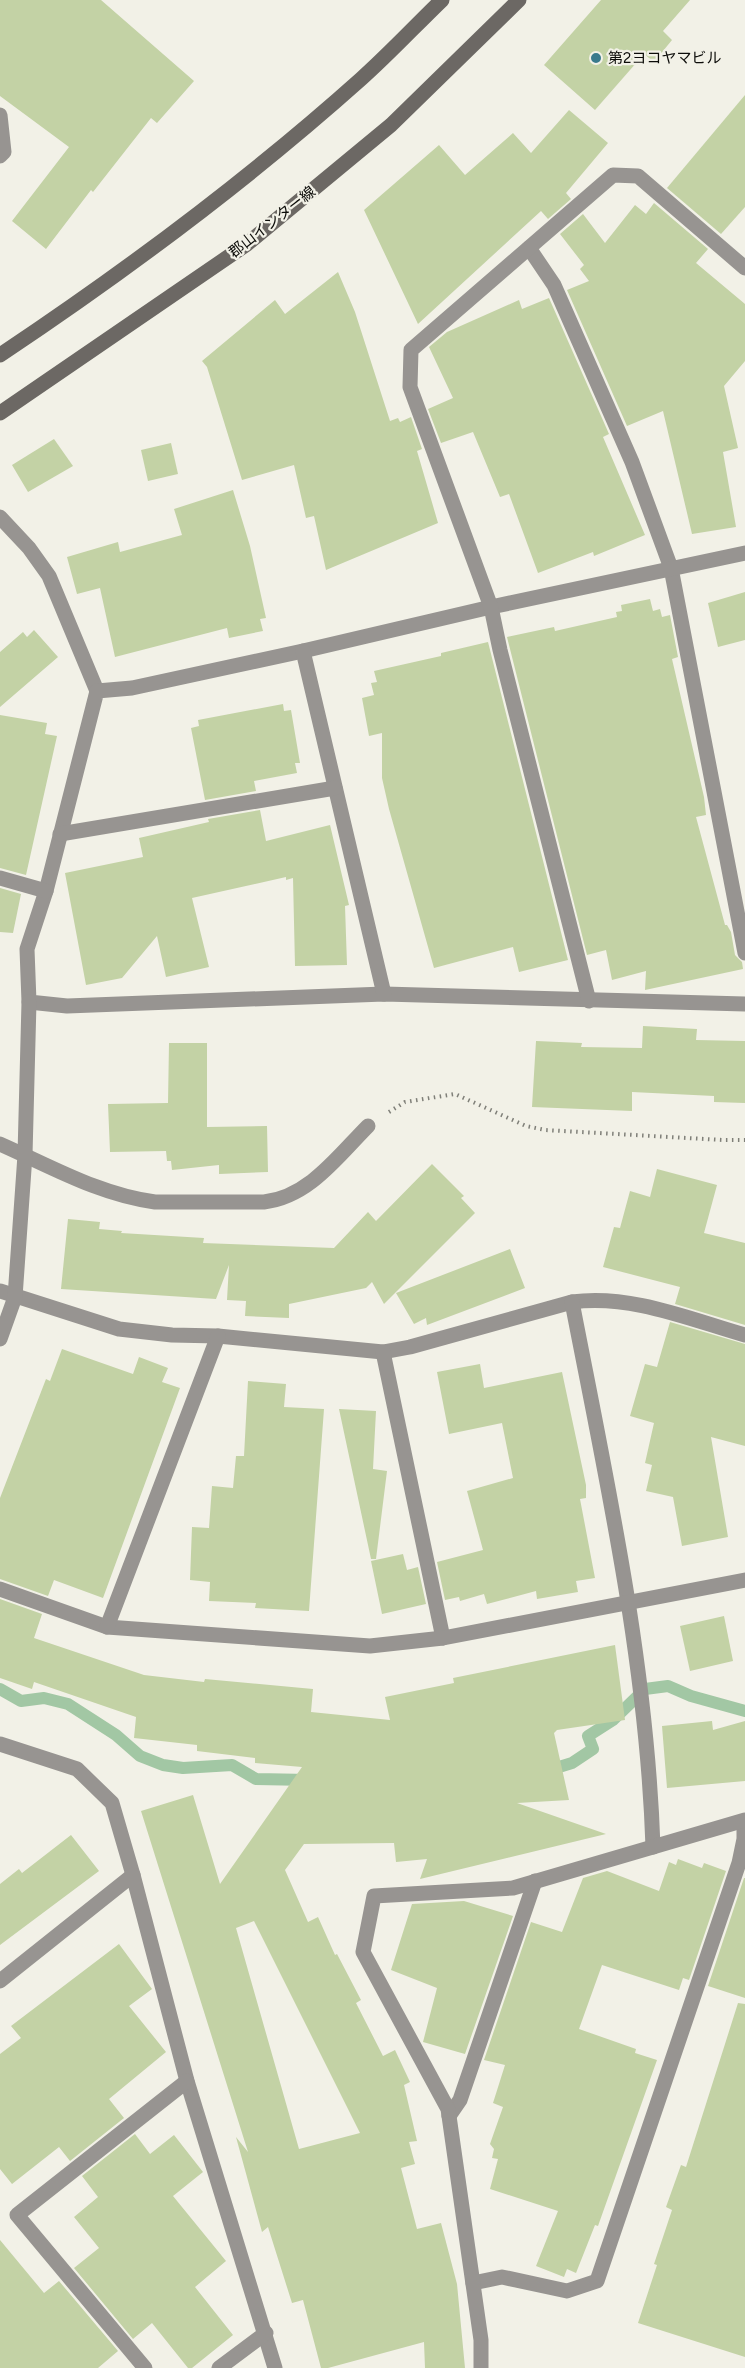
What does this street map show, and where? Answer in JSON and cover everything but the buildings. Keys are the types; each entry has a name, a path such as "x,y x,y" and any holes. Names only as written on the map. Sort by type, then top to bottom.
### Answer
{"street":[{"path":"0,355 63,313 220,198 361,79 442,0"},
{"name":"郡山インター線","path":"0,413 247,244 391,125 519,0"},
{"path":"0,115 4,152 0,156"},
{"path":"589,1001 491,607 410,387 411,350 613,175 638,176 745,268"},
{"path":"529,248 559,295 632,462 671,568 745,953"},
{"path":"0,518 29,548 49,576 97,691 46,891 27,949 29,1002 25,1155 15,1297 0,1339"},
{"path":"97,691 132,688 491,607 745,553"},
{"path":"303,651 384,994"},
{"path":"60,834 335,788"},
{"path":"0,878 46,891"},
{"path":"29,1002 67,1006 384,994 745,1004"},
{"path":"0,1144 108,1192 138,1200 264,1202 277,1200 306,1187 368,1126"},
{"path":"0,1291 119,1329 383,1352 411,1347 572,1302 594,1299 619,1300 745,1335"},
{"path":"572,1302 629,1602 651,1787 653,1847"},
{"path":"107,1627 218,1336"},
{"path":"383,1352 443,1638"},
{"path":"0,1589 107,1627 370,1646 443,1638 745,1580"},
{"path":"0,1744 78,1769 112,1803 187,2081 275,2368"},
{"path":"473,2283 502,2277 567,2291 597,2281 739,1863 745,1820 513,1888 374,1896 363,1952 448,2109 473,2283 482,2340 481,2368"},
{"path":"0,1981 133,1875"},
{"path":"449,2116 460,2100 536,1881"},
{"path":"145,2368 17,2215 187,2081"},
{"path":"219,2368 266,2333"}],"path":[{"path":"368,1126 405,1102 455,1094 511,1121 545,1130 745,1140"}],"waterway":[{"path":"546,1771 572,1763 593,1749 588,1736 613,1720 645,1689 668,1686 691,1696 745,1711"},
{"path":"0,1689 21,1701 44,1698 68,1704 116,1735 140,1756 163,1765 183,1768 232,1765 256,1779 309,1780"}],"place":[{"name":"第2ヨコヤマビル","path":"596,58"}]}
